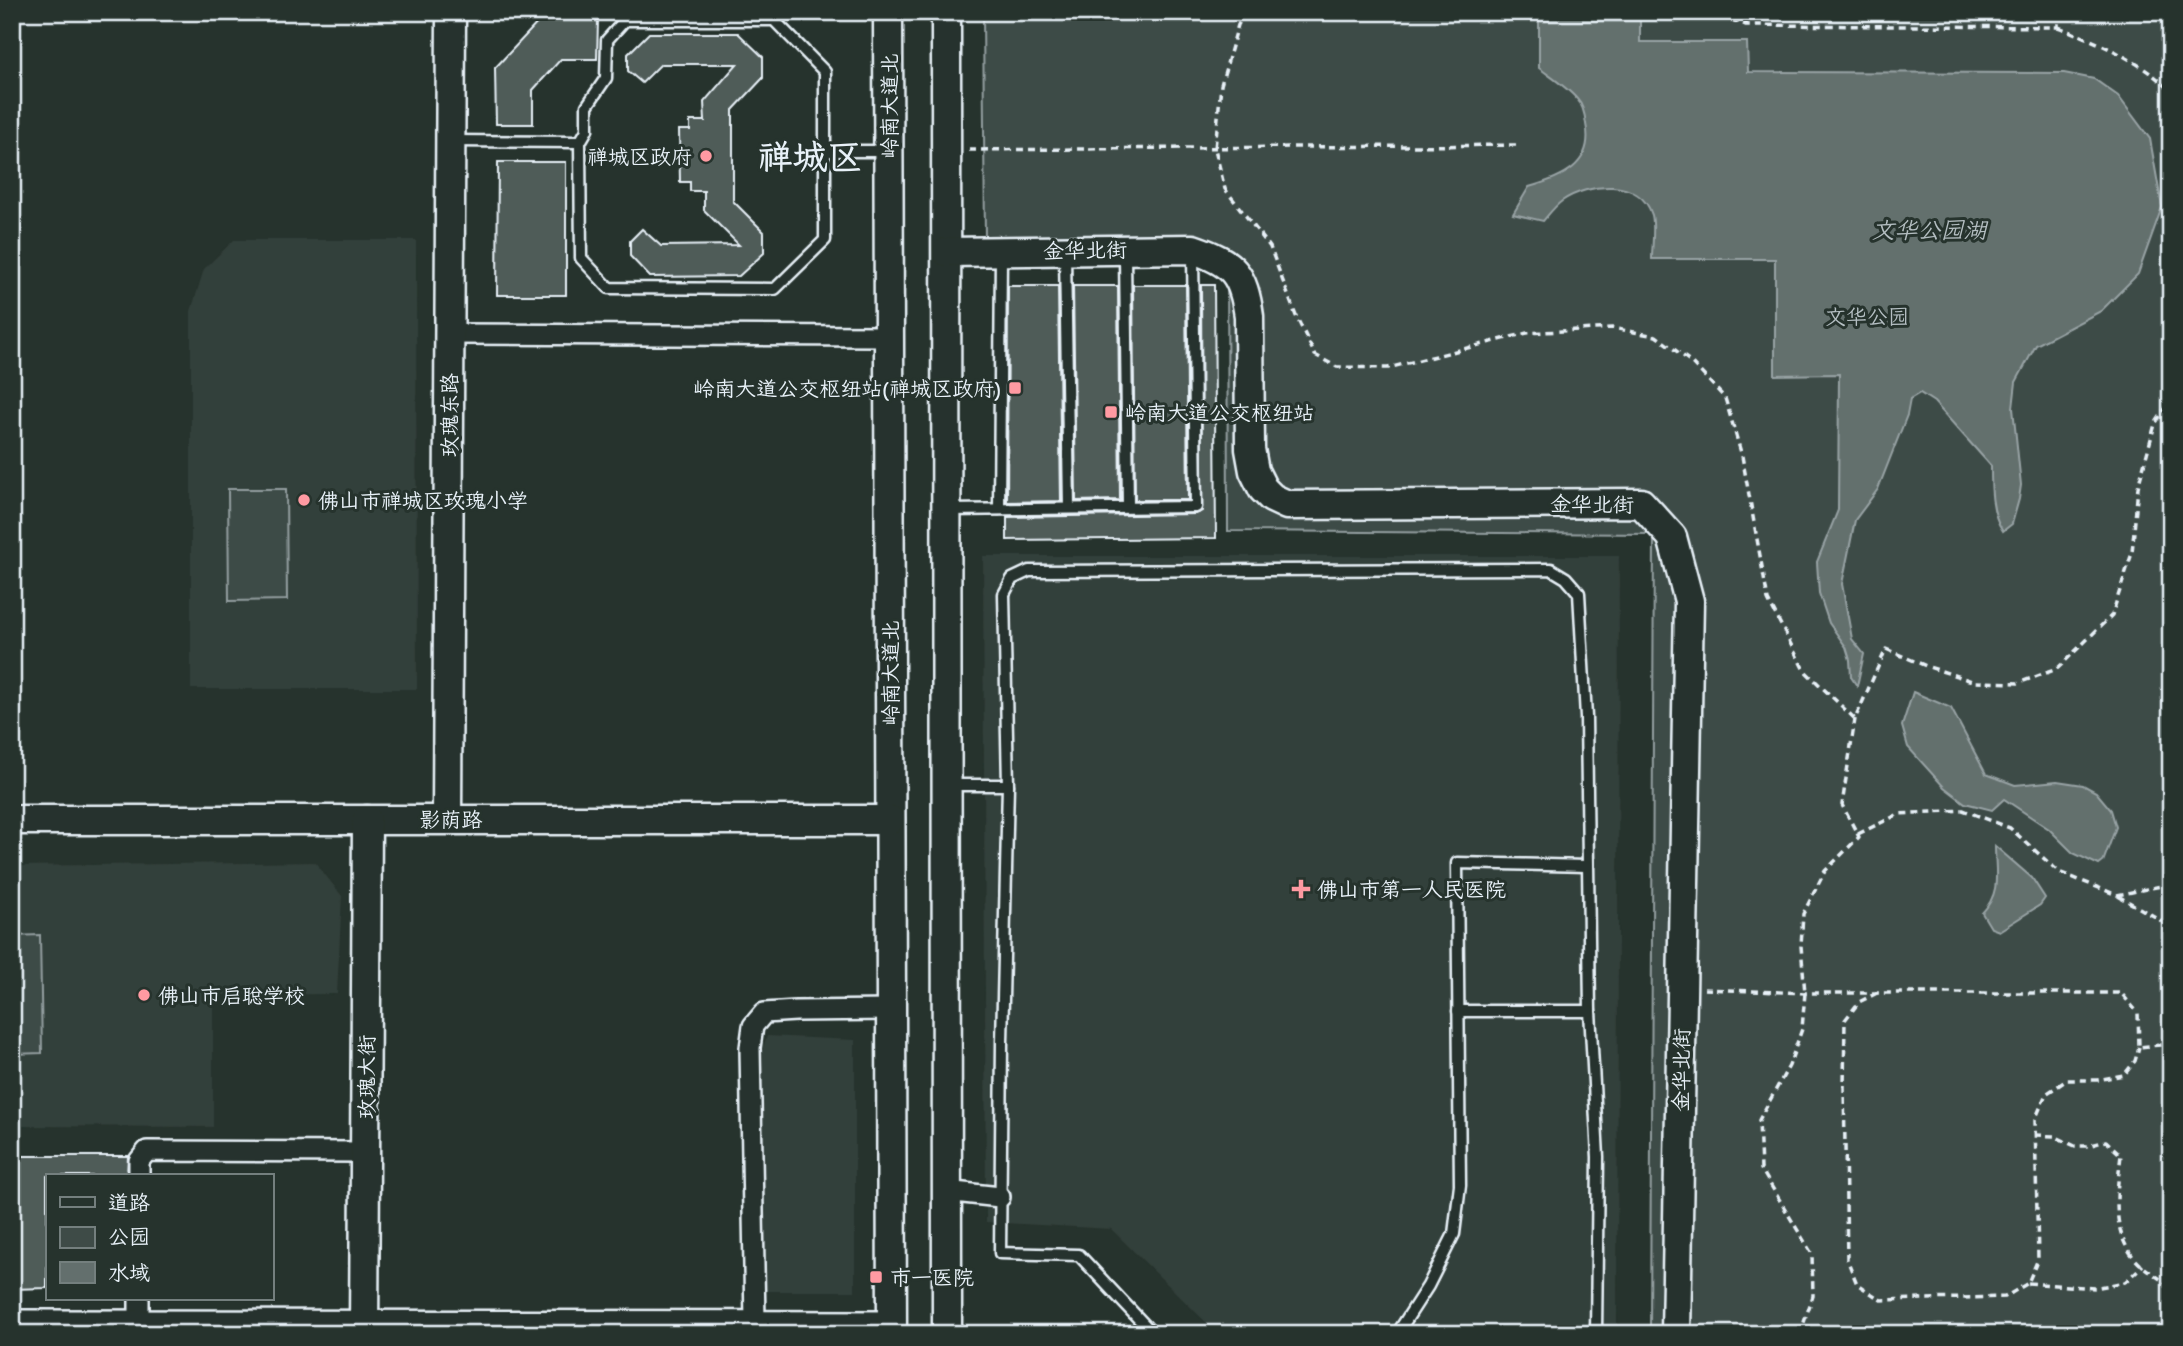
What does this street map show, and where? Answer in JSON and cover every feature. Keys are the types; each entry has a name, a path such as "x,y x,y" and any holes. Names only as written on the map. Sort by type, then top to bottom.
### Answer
{"street":[{"name":"玫瑰东路","path":"447,819 451,12"},
{"name":"岭南大道北","path":"888,12 892,1327"},
{"path":"946,12 947,1334"},
{"name":"金华北街","path":"947,252 1193,249 1216,257 1231,268 1240,279 1249,316 1250,449 1254,471 1263,489 1272,498 1287,505 1641,503 1672,537 1689,601 1676,1334"},
{"path":"449,334 889,337"},
{"name":"影荫路","path":"12,820 890,820"},
{"name":"玫瑰大街","path":"364,1327 367,820"},
{"path":"755,1321 750,1048 753,1026 764,1013 891,1010"},
{"path":"139,1174 139,1161 147,1151 365,1152"},
{"path":"945,1191 1000,1197"},
{"path":"139,1300 139,1321"},
{"path":"12,1320 364,1327 755,1321 892,1327"},
{"path":"738,1334 755,1321"}],"lane":[{"path":"625,20 774,20 825,72 825,240 775,289 609,288 581,258 580,142 587,130 587,106 606,78 607,40 625,20"},
{"path":"450,141 580,142"},
{"path":"825,151 889,151"},
{"path":"946,510 1196,507 1193,249"},
{"path":"1065,250 1069,508"},
{"path":"1125,250 1128,508"},
{"path":"999,509 1001,251"},
{"path":"1153,1334 1079,1255 1000,1253 1008,785 1004,594 1012,579 1029,572 1550,569 1566,578 1580,593 1586,717 1590,1011 1598,1157 1596,1334"},
{"path":"946,785 1008,785"},
{"path":"1397,1334 1428,1286 1454,1234 1460,1185 1457,863 1586,866"},
{"path":"1458,1011 1590,1011"}],"path":[{"path":"1245,12 1238,25 1221,85 1215,149 1225,189 1270,247 1296,316 1315,355 1337,368 1388,368 1527,333 1612,328 1656,336 1690,361 1725,398 1742,456 1768,600 1804,670 1855,719"},
{"path":"1709,12 1746,25 2058,27 2096,41 2133,62 2171,91"},
{"path":"1746,12 1746,25"},
{"path":"2058,12 2058,27"},
{"path":"947,150 1520,145"},
{"path":"1800,1334 1813,1296 1812,1254 1760,1169 1759,1119 1789,1066 1802,1029 1805,993 1801,946 1803,914 1825,872 1859,837 1842,805 1855,719 1886,649 1975,682 2018,683 2057,669 2112,615 2132,553 2138,487 2151,437 2155,424 2171,400"},
{"path":"1858,834 1899,814 1963,810 2010,828 2059,872 2117,895 2160,919 2171,930"},
{"path":"2117,895 2171,884"},
{"path":"1682,989 1805,993 1877,993 2121,993 2137,1013 2138,1047 2135,1061 2124,1075 2097,1080 2067,1080 2046,1094 2035,1120 2038,1259 2028,1283 2005,1297 1881,1300 1857,1284 1847,1259 1845,1020 1859,1002 1877,993"},
{"path":"2138,1047 2171,1044"},
{"path":"2035,1135 2054,1136 2075,1146 2106,1141 2121,1155 2116,1202 2123,1238 2136,1260 2171,1287"},
{"path":"2028,1283 2095,1289 2125,1282 2143,1265"}],"shaded area":[{"name":"佛山市禅城区玫瑰小学","path":"234,240 416,240 417,689 191,689 191,311 204,269"},
{"name":"佛山市第一人民医院","path":"983,556 1619,556 1617,1334 1218,1334 1111,1229 986,1222"},
{"name":"佛山市启聪学校","path":"315,862 342,896 337,994 213,995 213,1127 12,1126 12,866"},
{"path":"767,1036 855,1040 855,1291 759,1291 757,1063"}],"green space":[{"name":"文华公园","path":"983,12 2171,12 2171,1334 1650,1334 1654,534 1228,531 1227,251 985,241"},
{"path":"228,489 286,489 287,600 229,601"},
{"path":"40,935 42,1053 12,1054 12,936"}],"water":[{"name":"文华公园湖","path":"1539,12 1640,12 1640,42 1747,42 1748,72 2064,73 2094,79 2118,96 2150,139 2162,207 2138,274 2101,311 2036,345 2016,382 2013,408 2021,485 2012,524 2003,531 1994,508 1991,466 1934,402 1920,393 1910,399 1907,415 1878,489 1855,520 1842,584 1852,639 1864,654 1857,686 1851,677 1846,647 1829,623 1819,593 1817,562 1838,510 1839,374 1775,375 1775,259 1652,259 1652,215 1637,194 1625,189 1612,187 1585,190 1559,203 1543,221 1513,214 1529,187 1553,179 1573,168 1585,150 1587,138 1584,114 1579,101 1539,68"},
{"path":"1913,692 1951,708 1986,774 2015,785 2057,781 2083,785 2096,792 2111,810 2116,827 2103,862 2099,865 2073,853 2049,829 2004,799 1992,810 1965,803 1944,787 1908,747 1902,726"},
{"path":"1995,846 2032,878 2045,898 2040,905 1999,931 1991,928 1982,913 1995,889"}],"building":[{"path":"541,19 598,20 597,59 561,59 533,90 533,124 496,124 495,68"},
{"name":"禅城区政府","path":"649,33 738,33 763,57 763,78 733,110 733,201 764,232 764,253 739,276 650,277 630,256 630,241 642,229 661,246 739,245 704,210 704,191 690,191 690,182 680,182 679,130 690,130 690,121 705,121 704,102 737,64 661,64 642,83 628,71 628,54"},
{"path":"498,162 566,162 566,295 497,295"},
{"path":"1133,285 1186,285 1188,500 1135,500"},
{"path":"1201,285 1214,285 1216,538 1007,540 1007,517 1196,514 1202,511"},
{"path":"1008,286 1058,286 1061,501 1007,502"},
{"path":"1073,286 1118,286 1120,500 1076,501"},
{"path":"12,1156 128,1156 127,1174 46,1174 46,1288 12,1289"}],"place":[{"name":"禅城区政府","path":"706,156"},
{"name":"岭南大道公交枢纽站(禅城区政府)","path":"1015,388"},
{"name":"岭南大道公交枢纽站","path":"1111,412"},
{"name":"佛山市禅城区玫瑰小学","path":"304,500"},
{"name":"佛山市第一人民医院","path":"1301,889"},
{"name":"佛山市启聪学校","path":"144,995"},
{"name":"市一医院","path":"876,1277"}],"district":[{"name":"禅城区","path":"810,157"}]}
